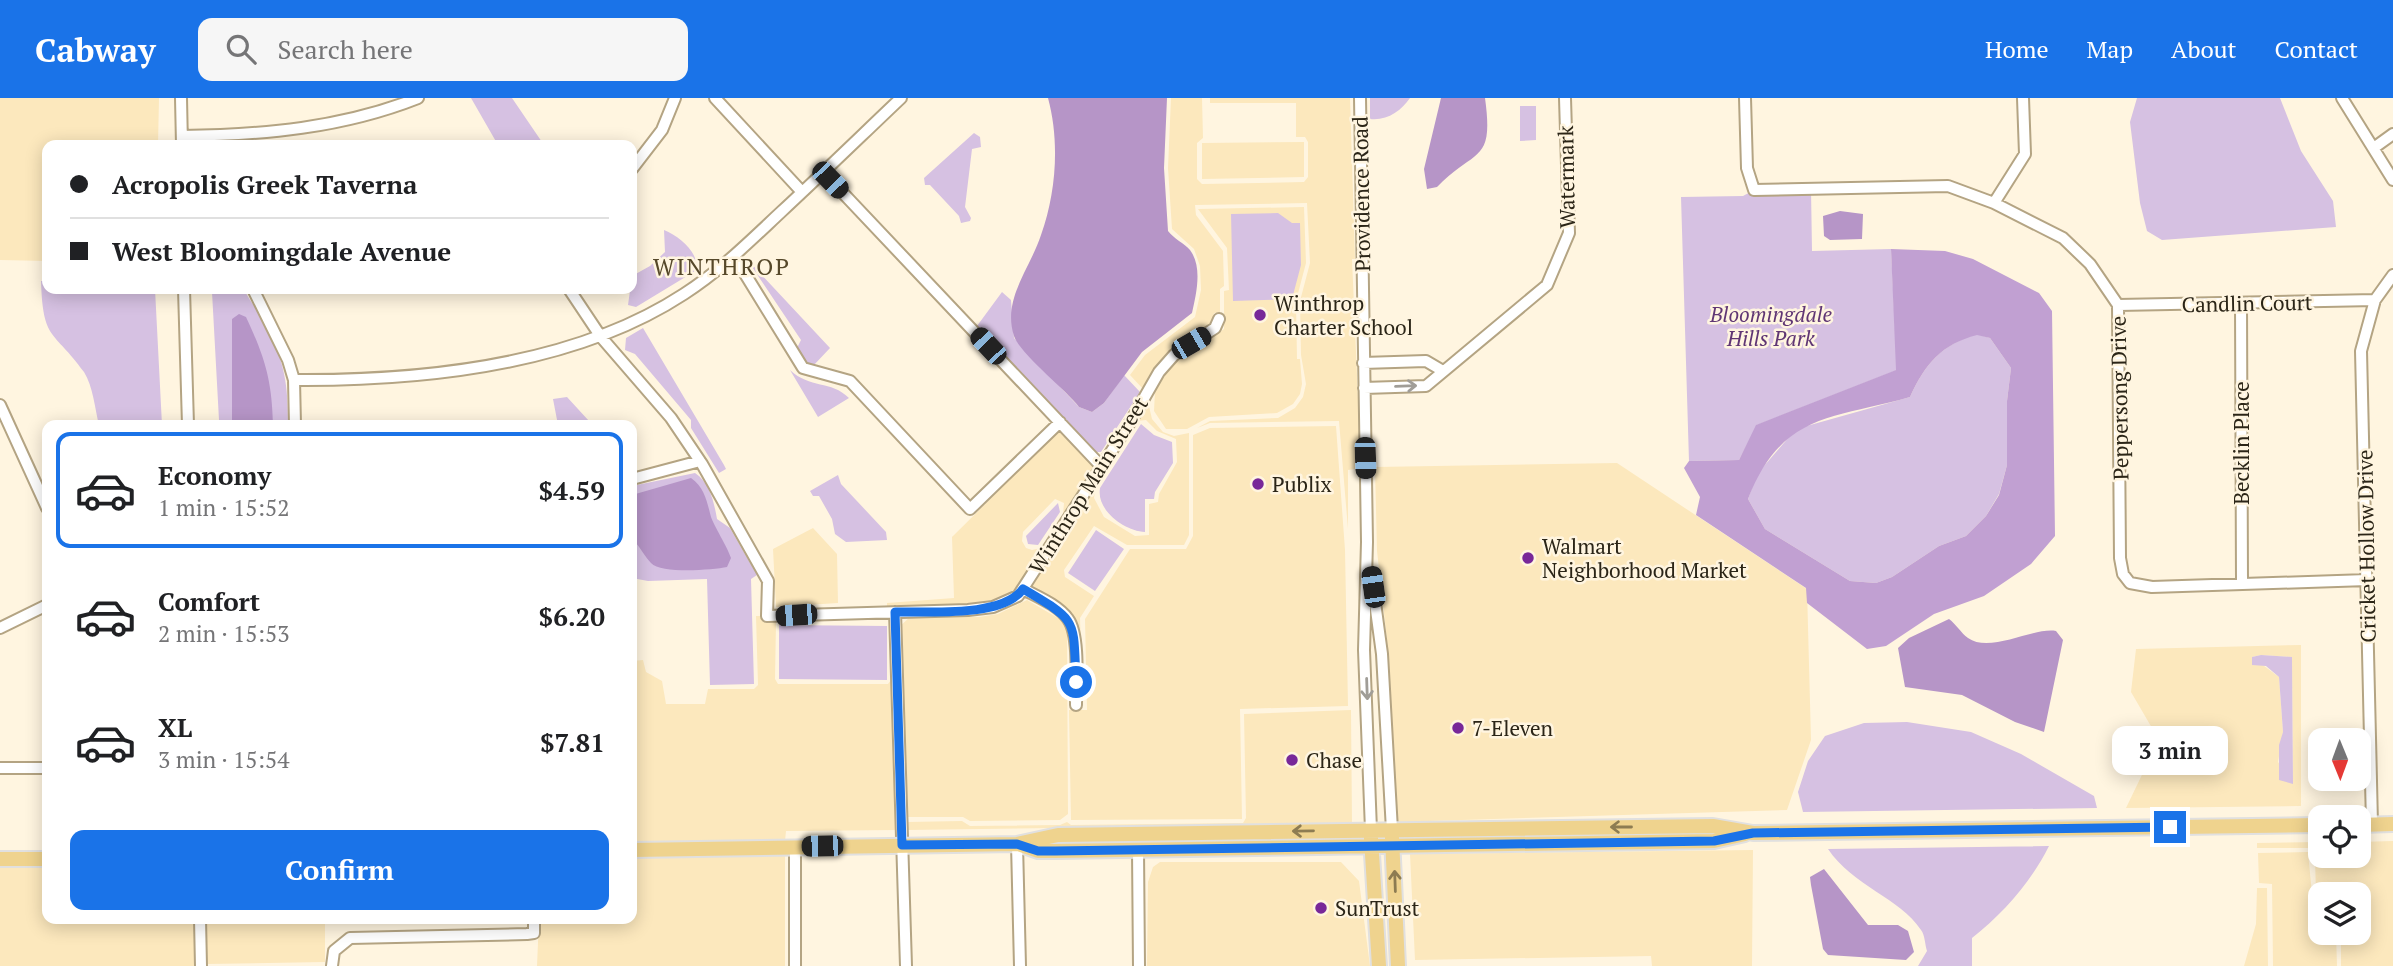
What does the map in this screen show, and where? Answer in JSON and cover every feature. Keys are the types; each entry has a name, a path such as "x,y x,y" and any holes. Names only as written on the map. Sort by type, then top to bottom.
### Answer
{"main road":[{"path":"2371,825 2393,824"},
{"path":"637,850 1017,844 1058,835 1371,830 1713,826 1753,833 2308,825"},
{"name":"Providence Road","path":"1371,830 1379,966"},
{"name":"Providence Road","path":"1392,830 1398,966"},
{"path":"1017,844 1038,851 1138,850 1714,841 1753,833"},
{"path":"1055,851 1069,844 1121,842 1130,834"},
{"path":"0,859 42,859"}],"street":[{"path":"181,98 182,140 289,132 346,121 418,98"},
{"path":"637,162 662,130 675,98"},
{"path":"715,98 803,192"},
{"path":"294,380 405,377 556,351 624,329 684,295 734,256 901,98"},
{"name":"Providence Road","path":"1360,98 1367,542 1364,649 1371,830"},
{"name":"Watermark","path":"1364,388 1426,386 1547,285 1569,233 1565,98"},
{"name":"Peppersong Drive","path":"1745,98 1747,168 1754,190 1948,186 1994,203 2063,237 2090,264 2118,305 2120,558 2123,574 2130,583 2141,587 2367,580"},
{"path":"1994,203 2025,154 2023,98"},
{"path":"2342,98 2375,147 2393,180"},
{"path":"2375,147 2393,134"},
{"path":"824,173 1101,466"},
{"path":"734,256 803,369 850,381 970,509 1060,422"},
{"name":"Cricket Hollow Drive","path":"2366,805 2367,580 2361,351 2375,300 2393,275"},
{"path":"184,294 188,420"},
{"path":"255,294 288,360 294,380 295,420"},
{"path":"572,294 601,337 671,418 700,461 637,478"},
{"name":"Candlin Court","path":"2118,305 2375,300"},
{"name":"Becklin Place","path":"2241,303 2242,583"},
{"name":"Winthrop Main Street","path":"700,461 768,581 767,616 993,607 1018,596 1023,589 1166,363 1182,348 1215,328 1219,319"},
{"path":"1363,363 1426,361 1443,371"},
{"path":"0,405 42,497"},
{"name":"Providence Road","path":"1367,542 1381,654 1392,830"},
{"path":"1023,589 1058,609 1069,620 1074,637 1076,705"},
{"path":"0,628 42,607"},
{"path":"895,612 906,966"},
{"path":"0,768 42,768"},
{"path":"1017,844 1020,966"},
{"path":"795,847 795,966"},
{"path":"1138,850 1139,966"},
{"path":"200,924 201,966"},
{"path":"332,966 334,951 350,938 527,934 534,933 534,924"}],"shaded area":[{"path":"0,98 159,98 158,140 42,140 42,261 0,260"},
{"path":"1048,98 1167,98 1164,168 1168,231 1190,250 1196,264 1197,281 1192,313 1142,352 1104,403 1092,412 1079,407 1025,352 1014,336 1011,322 1014,297 1041,235 1053,185 1054,132"},
{"path":"1171,98 1202,98 1203,138 1197,143 1197,179 1202,184 1304,182 1308,177 1308,142 1305,137 1296,137 1296,103 1210,103 1210,98 1350,98 1355,259 1352,259 1361,468 1348,470 1348,529 1339,421 1210,423 1197,428 1210,421 1278,418 1295,408 1303,397 1306,384 1301,355 1300,301 1310,263 1307,203 1195,205 1196,215 1223,251 1224,286 1220,289 1220,313 1214,313 1212,324 1171,350 1143,389 1130,375 1145,355 1195,317 1201,290 1200,266 1194,249 1172,229 1168,168"},
{"path":"1441,98 1485,98 1487,134 1484,145 1472,159 1437,187 1427,189 1424,169"},
{"path":"1304,142 1304,177 1202,179 1202,143"},
{"name":"Winthrop Charter School","path":"1304,207 1306,263 1296,301 1297,359 1300,359 1302,384 1300,394 1293,404 1277,413 1209,417 1187,429 1166,429 1154,411 1155,391 1173,363 1224,329 1224,291 1229,290 1227,248 1198,209"},
{"path":"1840,211 1863,214 1862,239 1830,240 1824,236 1823,216"},
{"path":"1891,249 1945,251 1973,259 2039,293 2052,311 2055,536 2031,564 1984,596 1934,614 1886,646 1867,649 1807,603 1806,588 1696,515 1700,497 1684,468 1689,461 1739,460 1756,425 1896,370","holes":["1977,335 1990,338 2011,368 2007,401 2007,465 1999,495 1986,516 1966,536 1939,546 1892,577 1876,583 1850,581 1765,529 1748,499 1777,449 1794,434 1834,416 1910,397 1929,365 1944,350"]},
{"path":"239,314 246,317 263,357 271,395 273,420 232,420 232,319"},
{"path":"1148,402 1152,419 1163,432 1174,436 1189,433 1189,535 1184,545 1127,545 1094,526 1064,570 1065,577 1094,596 1080,618 1083,705 1079,637 1074,618 1060,604 1031,587 1108,465 1134,427 1096,485 1094,498 1104,517 1135,536 1149,535 1149,504 1158,502 1159,494 1177,462 1176,439 1157,431 1146,420 1137,421"},
{"path":"1336,426 1345,550 1348,706 1240,709 1242,819 1071,820 1069,710 1087,710 1085,619 1130,549 1186,549 1193,536 1193,435 1210,428"},
{"path":"1060,430 1094,466 1015,591 991,602 968,605 887,606 887,603 954,598 952,537","holes":["1055,499 1064,503 1063,515 1041,548 1026,548 1022,541 1023,532"]},
{"path":"1617,463 1807,589 1811,740 1787,810 1398,822 1387,640 1377,551 1375,467"},
{"path":"691,478 696,482 731,558 727,567 675,570 651,563 637,545 637,494"},
{"path":"813,528 837,554 838,603 776,607 773,549"},
{"path":"1027,600 1063,621 1067,631 1068,814 1060,820 970,821 963,817 905,817 899,627 910,617 979,617 998,614"},
{"path":"756,616 762,616 763,622 776,622 775,679 778,684 888,684 891,680 891,654 897,830 786,831 785,841 637,844 637,661 643,660 646,672 662,681 666,704 705,704 708,689 754,689 758,685"},
{"path":"1949,619 1965,636 1977,642 1999,642 2056,631 2063,640 2044,732 2015,722 1962,695 1905,687 1898,648 1909,638"},
{"path":"2301,645 2301,806 2126,808 2152,754 2152,728 2131,692 2136,649","holes":["2252,657 2292,657 2293,783 2278,762 2283,732 2279,677"]},
{"path":"1351,710 1352,824 907,830 907,822 962,821 970,826 1060,825 1067,822 1071,825 1243,823 1246,818 1244,714"},
{"path":"2393,841 2393,966 2341,966 2341,945 2371,945 2371,882 2316,882 2315,868 2371,868 2371,842"},
{"path":"2308,842 2308,848 2257,848 2257,843"},
{"path":"1753,850 1752,966 1652,966 1651,956 1415,960 1410,854"},
{"path":"2308,852 2311,882 2308,882 2308,945 2336,945 2337,966 2273,966 2272,884 2259,883 2258,853"},
{"path":"785,853 785,966 537,966 539,924 637,924 637,855"},
{"path":"1160,862 1341,862 1359,881 1370,966 1147,966 1148,882 1153,867"},
{"path":"42,864 42,924 195,924 196,966 0,966 0,865"},
{"path":"1824,869 1868,925 1898,925 1908,931 1914,952 1906,960 1828,955 1823,949 1810,877"},
{"path":"2257,888 2267,888 2268,966 2244,966 2256,924"},
{"path":"205,924 325,924 325,962 206,964"}],"green space":[{"path":"471,98 512,98 541,140 495,140"},
{"path":"1370,98 1410,98 1393,114 1370,119"},
{"path":"2137,98 2280,98 2301,151 2333,201 2336,227 2162,240 2147,231 2140,203 2130,122"},
{"path":"1520,106 1536,106 1536,140 1520,141"},
{"path":"974,133 980,137 981,147 972,149 965,207 971,218 970,221 961,223 959,216 930,185 925,185 924,178"},
{"name":"Bloomingdale Hills Park","path":"1811,189 1812,251 1891,249 1897,370 1757,425 1739,460 1689,461 1681,197 1743,196 1754,190"},
{"path":"1278,213 1292,223 1300,223 1301,265 1292,299 1233,301 1231,214"},
{"path":"664,230 687,246 695,257 697,270 636,307 628,305 630,294 637,294 637,273 665,252"},
{"path":"746,258 830,348 813,366 804,362 796,350 801,340"},
{"path":"41,281 42,294 155,294 162,420 98,420 87,378 47,325 42,301"},
{"path":"1002,292 1011,300 1014,338 1079,407 1092,412 1104,403 1124,375 1140,392 1101,452 1095,452 977,326"},
{"path":"212,294 247,294 264,321 277,351 284,374 288,420 219,420"},
{"path":"643,328 724,465 726,469 719,473 691,428 691,420 635,354 625,350 626,338"},
{"path":"1977,334 1990,338 2011,368 2007,401 2007,465 1999,494 1986,516 1966,536 1939,546 1892,577 1876,583 1850,581 1765,529 1748,499 1757,474 1796,429 1910,397 1936,357 1954,343"},
{"path":"790,370 805,380 835,389 849,398 818,417"},
{"path":"567,397 588,420 557,420 553,399"},
{"path":"1141,424 1154,435 1172,442 1173,463 1155,492 1154,499 1145,499 1145,532 1129,528 1113,518 1102,504 1100,496 1100,488"},
{"path":"695,473 708,487 717,519 730,528 757,575 751,579 754,684 710,685 707,579 637,579 637,485"},
{"path":"838,475 841,484 886,532 887,540 846,542 835,534 832,519 819,496 813,496 810,491"},
{"path":"1058,503 1060,512 1038,545 1028,544 1026,536"},
{"path":"1096,530 1124,549 1095,591 1068,573"},
{"path":"779,625 887,626 887,680 779,679"},
{"path":"2252,657 2292,657 2293,784 2279,780 2279,745 2283,732 2279,677 2266,666 2252,665"},
{"path":"1907,722 1971,732 2021,754 2094,796 2097,808 1803,812 1798,792 1808,761 1825,736 1864,723"},
{"path":"2049,846 2016,896 1972,938 1972,966 1918,966 1927,951 1921,930 1901,909 1850,873 1828,849"}],"place":[{"name":"Winthrop Charter School","path":"1260,315"},
{"name":"Publix","path":"1258,484"},
{"name":"Walmart Neighborhood Market","path":"1528,558"},
{"name":"7-Eleven","path":"1458,728"},
{"name":"Chase","path":"1292,760"},
{"name":"SunTrust","path":"1321,908"}],"district":[{"name":"WINTHROP","path":"722,266"}],"route":[{"path":"1076,682 1074,637 1069,620 1058,609 1023,589 1018,596 993,607 895,612 902,845 1017,844 1038,851 1055,851 1714,841 1753,833 2170,827"}]}
